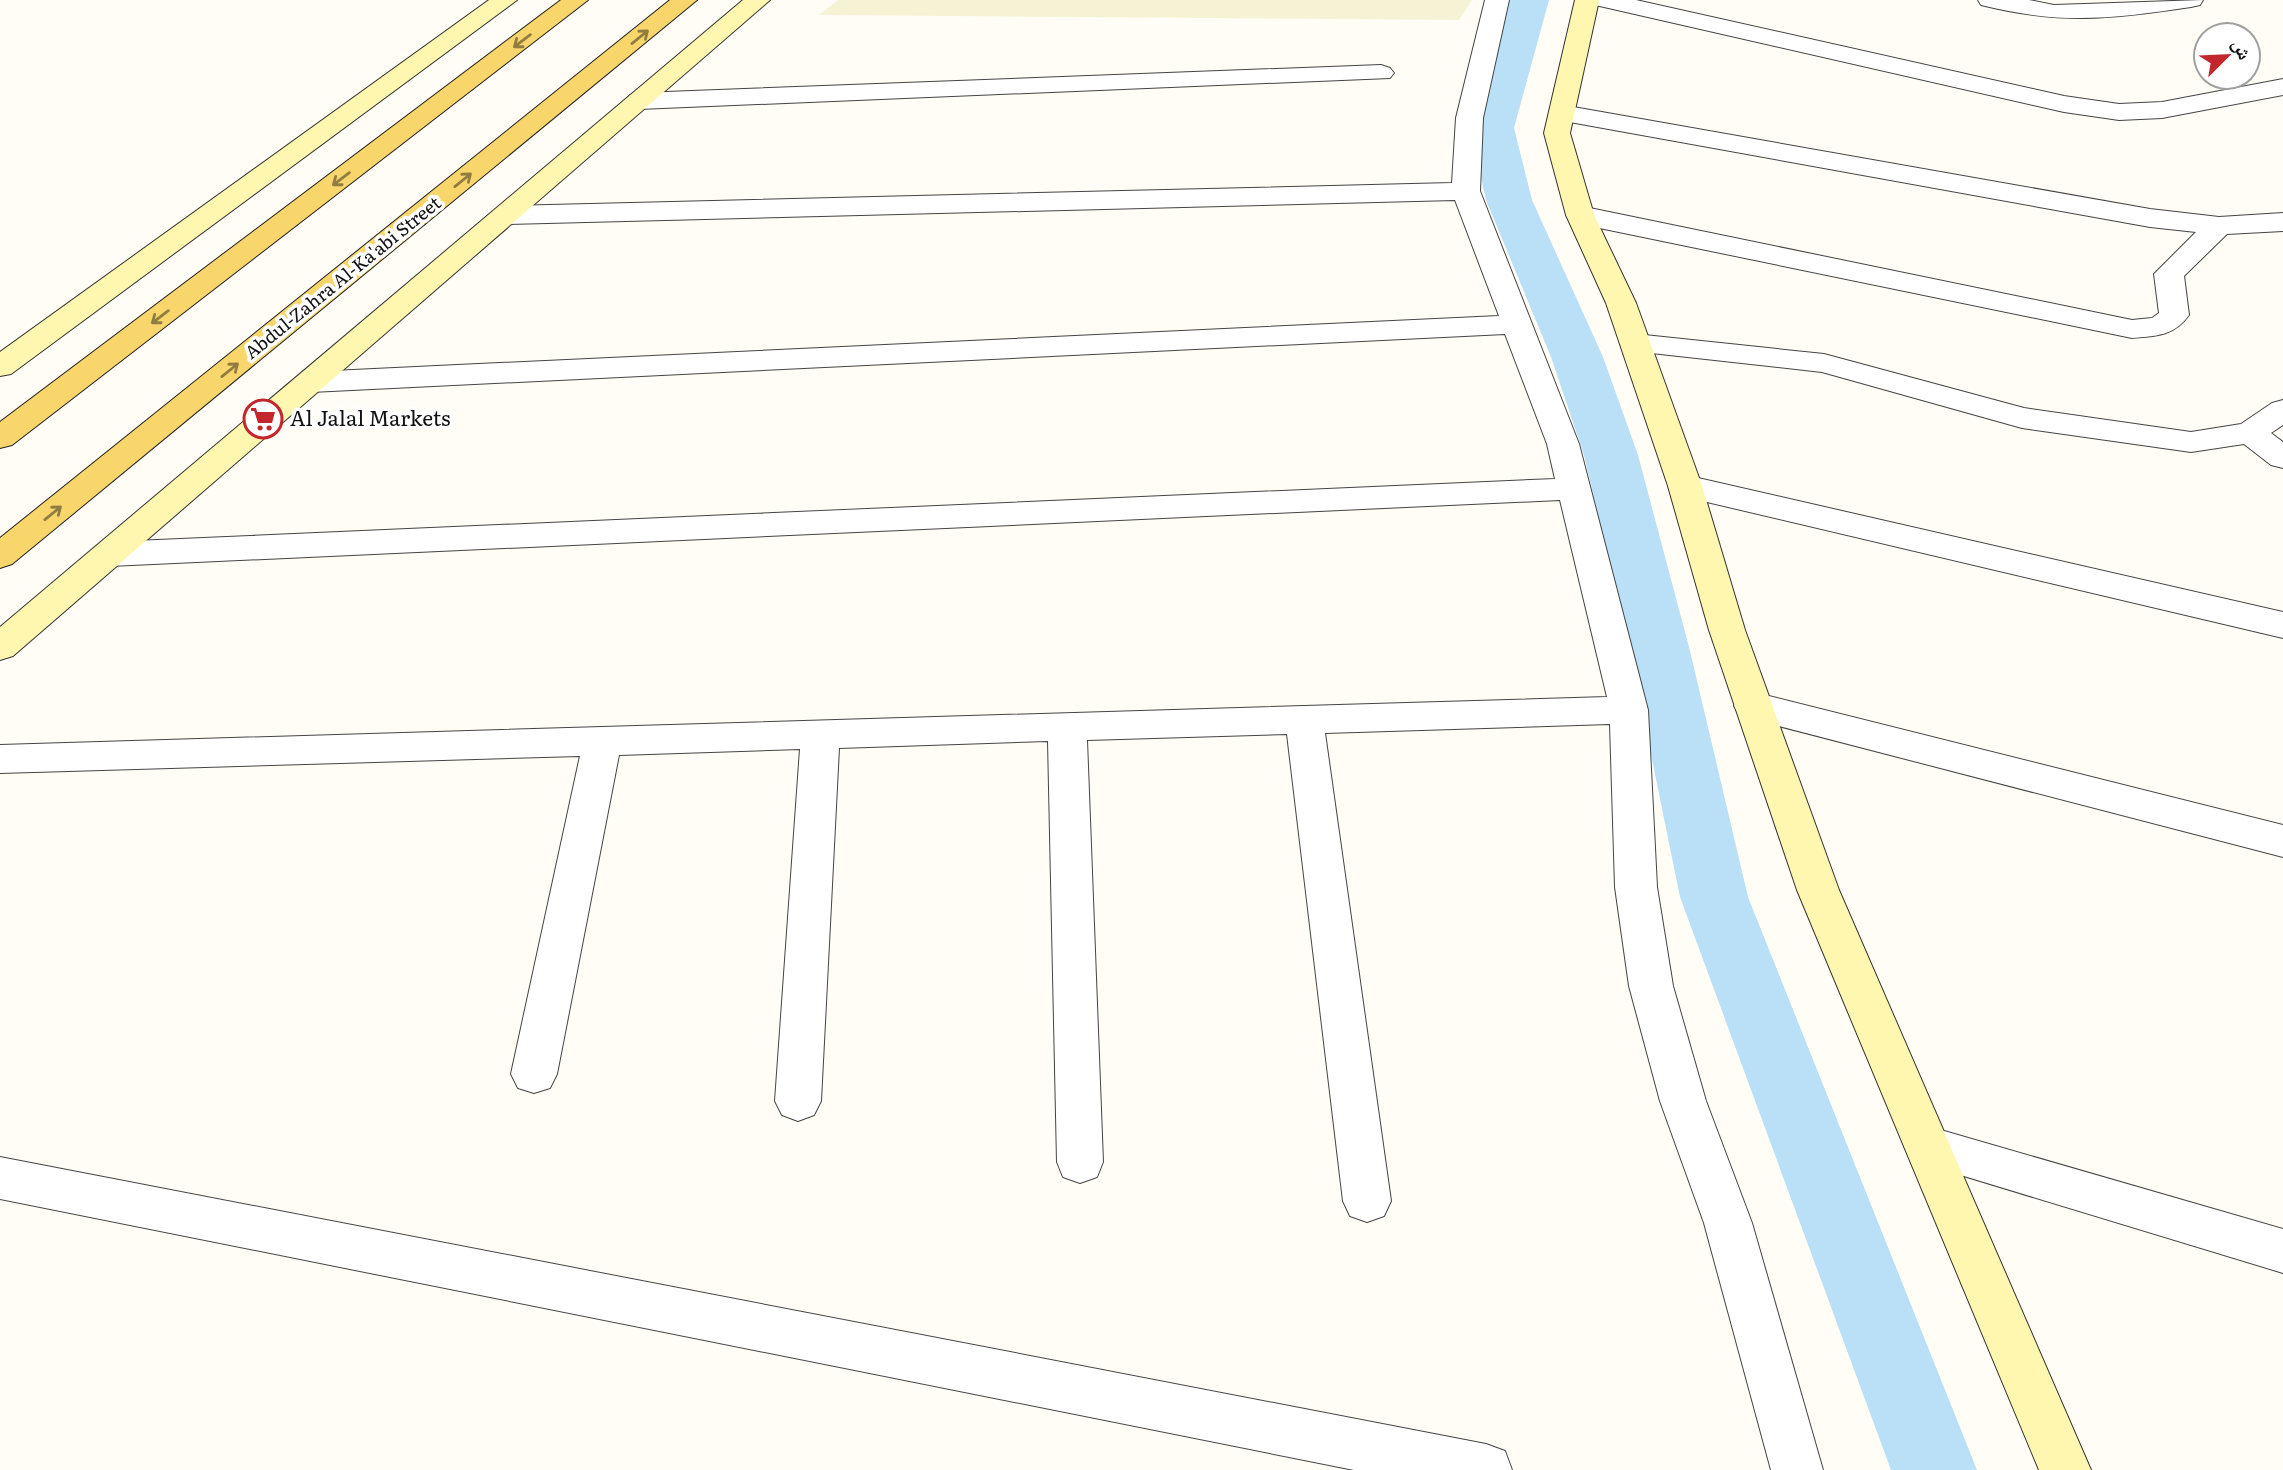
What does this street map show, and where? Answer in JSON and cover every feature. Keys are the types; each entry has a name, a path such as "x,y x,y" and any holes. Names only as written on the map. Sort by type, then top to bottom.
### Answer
{"main road":[{"path":"0,438 576,0"},
{"name":"Abdul-Zahra Al-Ka'abi Street","path":"0,556 685,0"}],"street":[{"path":"0,367 505,0"},
{"path":"0,647 758,0"},
{"path":"1497,0 1474,94 1465,148 1466,191 1550,406 1574,489 1629,710 1636,887 1651,986 1683,1101 1728,1223 1797,1470"},
{"path":"1587,0 1557,133 1580,215 1621,303 1685,486 1727,630 1818,890 2066,1470"},
{"path":"1604,0 2064,104 2119,112 2162,110 2283,87"},
{"path":"1990,0 2054,12 2111,12 2191,0"},
{"path":"639,101 1381,73"},
{"path":"1562,113 2150,218 2219,226 2283,222"},
{"path":"508,215 1466,191"},
{"path":"1580,215 2133,330 2160,327 2174,315 2169,274 2219,226"},
{"path":"311,382 1516,324"},
{"path":"1635,343 1824,363 2035,420 2191,442 2250,433 2283,410"},
{"path":"2250,433 2283,458"},
{"path":"1685,486 2283,625"},
{"path":"110,554 1574,489"},
{"path":"1753,706 2283,841"},
{"path":"0,759 1629,710"},
{"path":"1304,719 1367,1201"},
{"path":"1067,726 1080,1162"},
{"path":"798,1101 820,734"},
{"path":"534,1074 603,740"},
{"path":"1927,1146 2283,1251"},
{"path":"0,1178 1486,1470"}],"shaded area":[{"path":"838,0 1472,0 1459,20 819,15"}],"waterway":[{"path":"1529,0 1492,128 1509,200 1577,357 1611,455 1660,651 1714,897 1934,1470"}],"place":[{"name":"Al Jalal Markets","path":"263,419"}]}
